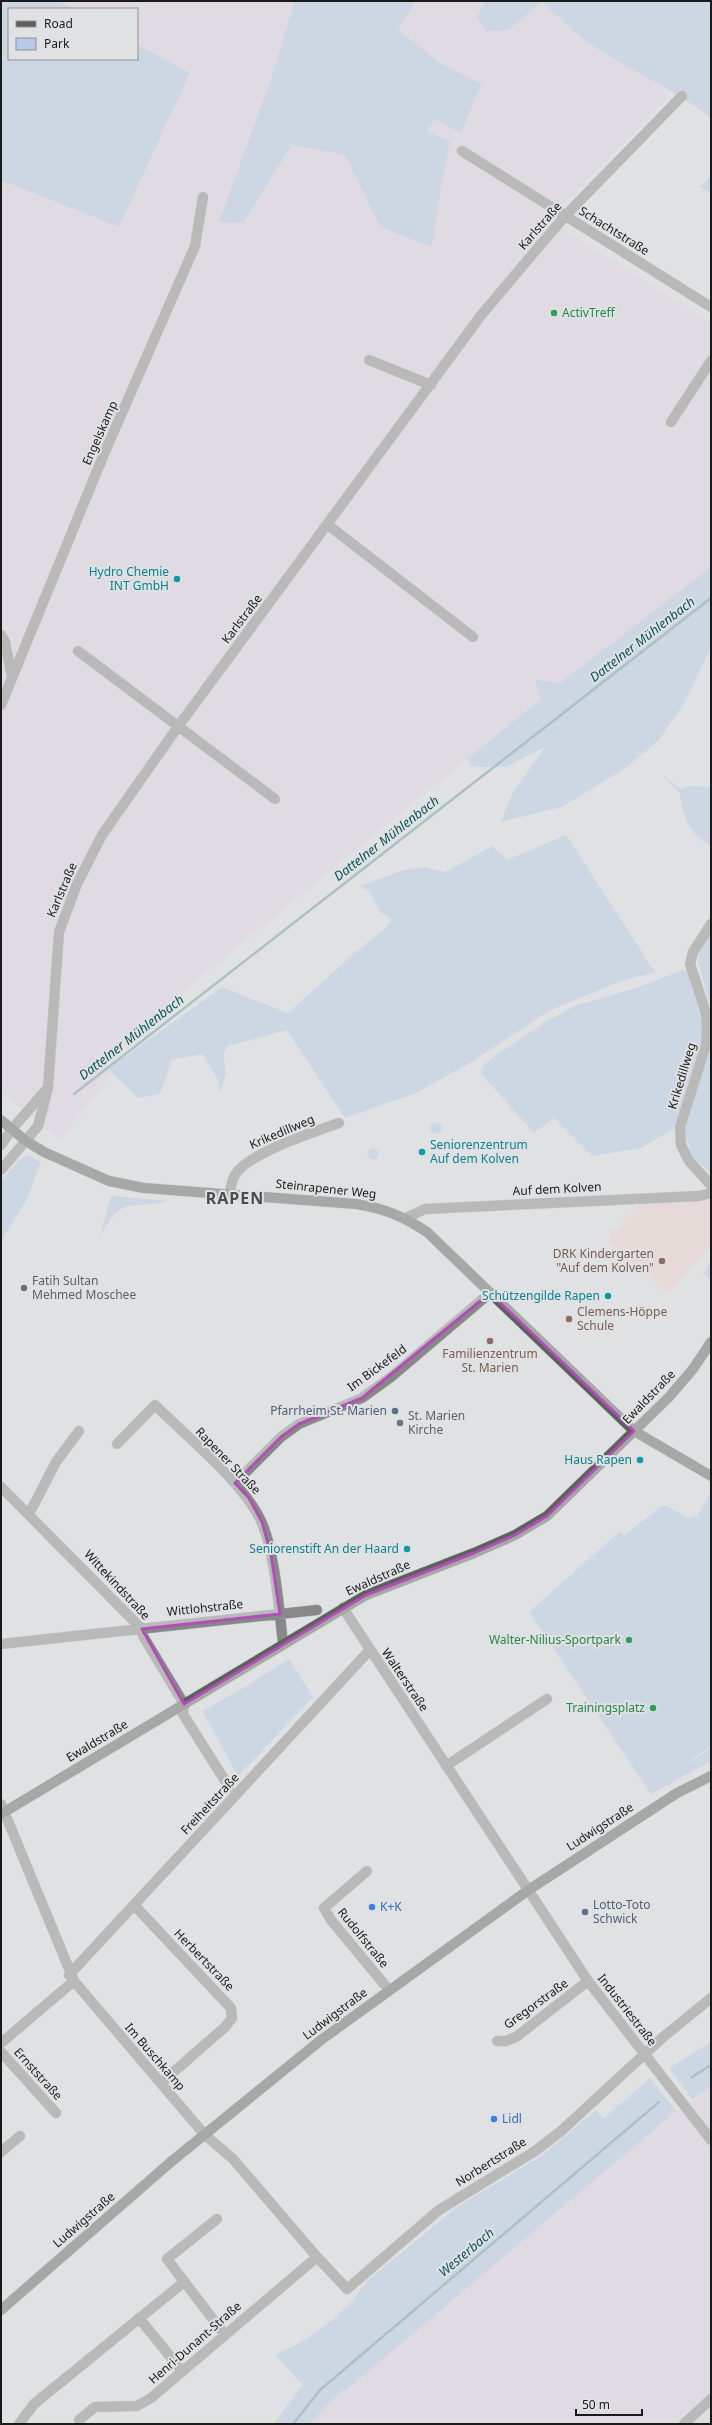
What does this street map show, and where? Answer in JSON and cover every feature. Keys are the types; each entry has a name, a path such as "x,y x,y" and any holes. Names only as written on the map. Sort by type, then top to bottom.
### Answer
{"street":[{"name":"Karlstraße","path":"1,1170 12,1154 26,1141 38,1126 48,1088 59,932 76,884 102,835 177,728 482,314 565,216 682,96"},
{"name":"Schachtstraße","path":"462,151 711,307"},
{"name":"Engelskamp","path":"1,704 104,454 195,246 204,197"},
{"path":"369,360 431,385"},
{"path":"671,422 711,361"},
{"path":"328,525 473,638"},
{"path":"1,635 5,642 12,677"},
{"path":"78,651 177,728 275,800"},
{"name":"Krikedillweg","path":"711,924 693,952 690,964 706,1013 707,1030 706,1045 680,1126 681,1145 689,1161 711,1185"},
{"path":"1,1145 12,1129 48,1088"},
{"name":"Steinrapener Weg","path":"1,1120 26,1141 72,1166 109,1181 144,1188 230,1193 356,1204 377,1207 406,1218 427,1232 634,1431 711,1476"},
{"name":"Krikedillweg","path":"230,1193 234,1175 245,1163 261,1154 340,1123"},
{"name":"Auf dem Kolven","path":"406,1218 425,1209 699,1196 711,1193"},
{"name":"Im Bickefeld","path":"235,1483 281,1437 299,1424 362,1398 391,1377 490,1292"},
{"name":"Ewaldstraße","path":"2,1810 184,1704 366,1595 515,1535 540,1520 574,1490 683,1381 711,1342"},
{"name":"Rapener Straße","path":"117,1444 155,1405 235,1483 248,1498 262,1522 271,1554 283,1644"},
{"path":"29,1514 56,1462 79,1432"},
{"name":"Wittekindstraße","path":"1,1486 142,1629 143,1636 184,1704 183,1714 229,1787"},
{"name":"Walterstraße","path":"343,1608 369,1651 446,1766 527,1892"},
{"name":"Wittlohstraße","path":"1,1644 142,1629 226,1618 317,1610"},
{"name":"Freiheitstraße","path":"1,2043 72,1978 134,1905 369,1651"},
{"path":"446,1766 547,1699"},
{"name":"Ludwigstraße","path":"1,2310 204,2134 321,2040 527,1892 677,1793 711,1776"},
{"name":"Im Buschkamp","path":"2,1810 72,1978 204,2134 233,2159 317,2257 347,2289"},
{"name":"Rudolfstraße","path":"367,1871 324,1908 331,1920 389,1990"},
{"name":"Industriestraße","path":"527,1892 588,1981 711,2140"},
{"name":"Herbertstraße","path":"134,1905 231,2008 232,2018 225,2027 161,2083"},
{"name":"Gregorstraße","path":"497,2042 506,2041 516,2037 588,1981"},
{"name":"Norbertstraße","path":"347,2289 440,2210 535,2151 560,2132 711,1998"},
{"name":"Ernststraße","path":"1,2052 56,2113"},
{"path":"1,2152 20,2136"},
{"path":"217,2219 166,2259 225,2335"},
{"name":"Henri-Dunant-Straße","path":"79,2420 95,2407 137,2406 152,2398 317,2257"},
{"path":"21,2423 34,2404 184,2282"},
{"path":"139,2318 182,2371"},
{"path":"684,2424 711,2399"}],"highlighted area":[{"path":"490,1293 634,1431 547,1516 515,1535 474,1553 366,1595 184,1704 142,1629 280,1614 271,1554 262,1522 249,1498 235,1483 281,1437 299,1424 362,1398"}],"shaded area":[{"path":"59,1 295,1 271,79 254,206 292,145 345,155 380,227 441,186 450,141 425,131 435,119 482,84 442,64 398,30 416,1 485,1 477,17 508,30 542,2 594,47 661,85 667,99 548,219 711,322 711,567 560,683 100,1059 112,1074 60,1140 1,1093 1,180 119,227 190,73 138,45 138,8 72,8"},
{"name":"DRK Kindergarten \"Auf dem Kolven\"","path":"711,1199 711,1246 667,1294 649,1276 646,1278 608,1242 612,1237 609,1234 615,1228 618,1231 623,1221 643,1201"},
{"path":"711,2087 711,2424 311,2424 342,2389 345,2391 664,2121"}],"green space":[{"path":"1,1 59,1 72,8 8,8 8,60 138,60 138,45 190,73 119,227 1,180"},
{"path":"295,1 416,1 398,30 442,64 482,84 461,133 435,119 426,131 450,141 441,186 432,247 380,227 345,155 292,145 243,223 219,222 271,79"},
{"path":"485,1 711,1 711,118 669,90 596,48 575,32 542,2 508,30 486,31 477,17"},
{"path":"711,176 711,193 700,187"},
{"path":"711,567 711,647 685,702 659,740 627,767 562,807 501,822 512,794 545,747 506,767 474,767 467,759 541,699 535,680 560,683"},
{"path":"662,775 682,790 689,786 711,787 711,846 704,842 692,830 685,817 680,793"},
{"path":"566,835 655,972 618,982 549,1011 470,1063 416,1093 345,1118 287,1030 228,1046 223,1054 226,1073 220,1092 218,1080 202,1054 172,1060 160,1094 138,1098 108,1069 222,987 288,1013 359,949 386,928 392,919 380,912 370,893 360,886 404,870 424,867 446,872 492,846 507,860"},
{"path":"711,931 711,1008 698,962 700,947"},
{"path":"683,970 687,971 703,1017 706,1035 677,1127 641,1148 592,1156 554,1118 534,1133 483,1076 481,1072 483,1066 493,1057 547,1021 575,1006 639,987"},
{"path":"711,1050 711,1173 693,1158 683,1128"},
{"path":"436,1122 440,1124 442,1128 440,1132 436,1134 432,1132 430,1128 432,1124"},
{"path":"373,1148 377,1150 379,1154 377,1158 373,1160 369,1158 367,1154 369,1150"},
{"path":"27,1155 41,1162 27,1199 1,1241 1,1181 19,1160"},
{"path":"111,1196 169,1201 155,1204 127,1206 121,1209 114,1215 99,1239"},
{"path":"711,1261 711,1281 703,1274"},
{"name":"Walter-Nilius-Sportpark","path":"711,1492 711,1746 671,1774 711,1748 711,1761 651,1794 529,1612 620,1531 624,1536 661,1506 667,1506 688,1518 697,1516"},
{"path":"289,1659 313,1697 238,1776 202,1711 238,1691"},
{"path":"711,2042 711,2087 692,2099 669,2068"},
{"path":"650,2078 676,2111 345,2391 342,2389 310,2424 273,2424 303,2385 275,2355 298,2344 330,2322 352,2301 367,2281 457,2207 541,2156 596,2110 603,2119"}],"waterway":[{"name":"Dattelner Mühlenbach","path":"74,1094 711,598"},
{"name":"Westerbach","path":"692,2077 711,2065"},
{"name":"Westerbach","path":"293,2424 320,2390 659,2102"}],"place":[{"name":"ActivTreff","path":"554,313"},
{"name":"Hydro Chemie INT GmbH","path":"177,579"},
{"name":"Seniorenzentrum Auf dem Kolven","path":"422,1152"},
{"name":"DRK Kindergarten \"Auf dem Kolven\"","path":"662,1261"},
{"name":"Fatih Sultan Mehmed Moschee","path":"24,1288"},
{"name":"Schützengilde Rapen","path":"608,1296"},
{"name":"Clemens-Höppe Schule","path":"569,1319"},
{"name":"Familienzentrum St. Marien","path":"490,1341"},
{"name":"Pfarrheim St. Marien","path":"395,1411"},
{"name":"St. Marien Kirche","path":"400,1423"},
{"name":"Haus Rapen","path":"640,1460"},
{"name":"Seniorenstift An der Haard","path":"407,1549"},
{"name":"Walter-Nilius-Sportpark","path":"629,1640"},
{"name":"Trainingsplatz","path":"653,1708"},
{"name":"K+K","path":"372,1907"},
{"name":"Lotto-Toto Schwick","path":"585,1912"},
{"name":"Lidl","path":"494,2119"}],"district":[{"name":"RAPEN","path":"235,1198"}]}
